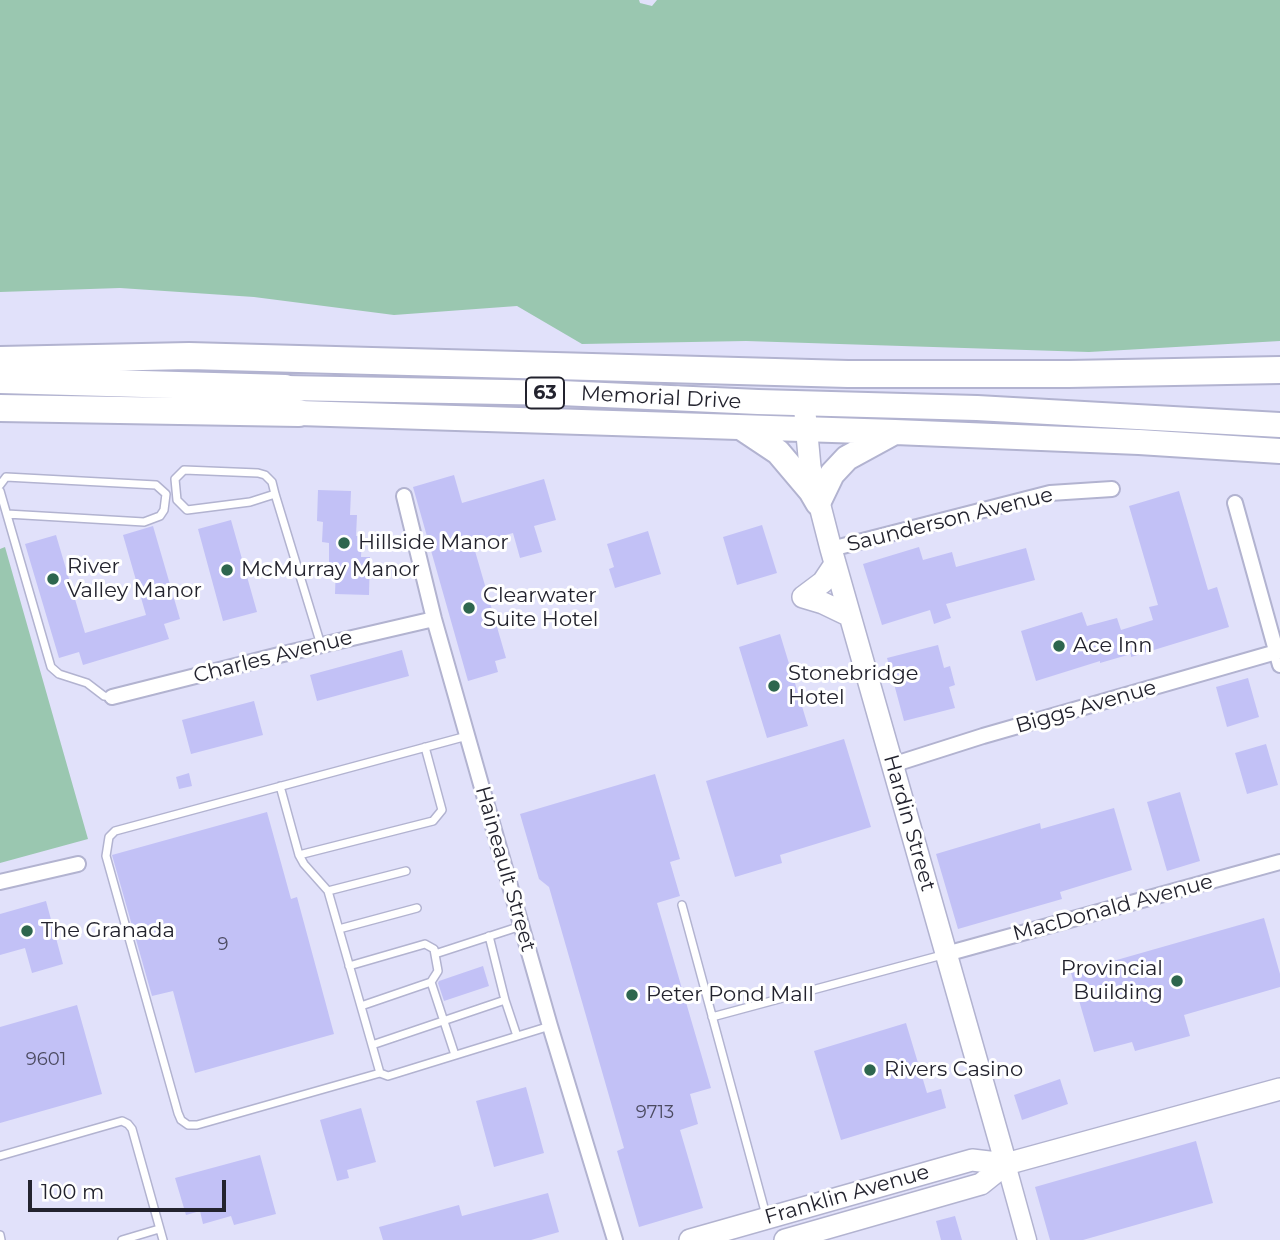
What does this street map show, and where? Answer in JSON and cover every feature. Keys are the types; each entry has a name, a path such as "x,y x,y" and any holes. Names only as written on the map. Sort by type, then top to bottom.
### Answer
{"highway":[{"path":"0,360 189,356 860,374 1280,370"},
{"name":"Memorial Drive","path":"0,380 561,393 1030,411 1280,425"},
{"name":"Memorial Drive","path":"0,408 299,413 895,432 1280,451"},
{"path":"741,428 778,452 818,503"},
{"path":"818,503 832,474 847,458 895,432"}],"main road":[{"name":"Hardin Street","path":"805,403 805,429 818,503 1006,1164"},
{"path":"833,556 823,582 803,597 823,603 850,617"},
{"name":"Franklin Avenue","path":"690,1240 972,1160 1006,1164 1280,1089"},
{"name":"Franklin Avenue","path":"785,1240 981,1184 1006,1164"}],"street":[{"name":"Saunderson Avenue","path":"833,556 1050,493 1112,489"},
{"name":"Haineault Street","path":"404,496 434,619 467,736 615,1240"},
{"path":"1235,503 1279,656"},
{"name":"Charles Avenue","path":"112,697 434,619"},
{"name":"Biggs Avenue","path":"892,765 983,736 1279,656"},
{"name":"MacDonald Avenue","path":"946,954 1280,862"},
{"path":"0,882 78,864"},
{"name":"Hardin Street","path":"1006,1164 1027,1240"}],"lane":[{"path":"275,494 250,502 187,510 177,500 176,478 184,470 258,473 265,475 272,482 321,645"},
{"path":"0,485 6,477 156,485 166,494 164,510 160,516 144,522 7,514"},
{"path":"0,491 51,667 59,674 87,683 104,695 112,697"},
{"path":"467,736 115,831 109,837 106,856 178,1113 181,1120 188,1125 197,1125 380,1073 388,1076 550,1026"},
{"path":"299,855 433,821 442,810 425,747"},
{"path":"280,786 299,855 328,891 380,1073"},
{"path":"328,891 406,871"},
{"path":"682,905 766,1218"},
{"path":"339,929 417,908"},
{"path":"435,954 522,926"},
{"path":"489,936 517,1036"},
{"path":"349,966 425,943 431,946 435,954 438,971 431,982 361,1006"},
{"path":"712,1017 946,954"},
{"path":"431,982 455,1055"},
{"path":"372,1045 505,1000"},
{"path":"0,1156 122,1121 128,1124 132,1129 163,1240"},
{"path":"122,1240 159,1229"}],"green space":[{"path":"0,0 639,0 640,3 652,6 657,0 1280,0 1280,341 1089,352 746,341 582,344 517,306 394,315 254,297 120,288 0,292"},
{"path":"5,547 88,839 0,863 0,549"}],"building":[{"name":"Clearwater Suite Hotel","path":"454,475 462,503 544,479 556,520 534,526 542,552 520,558 513,533 473,544 506,658 495,661 498,672 468,681 413,487"},
{"name":"Hillside Manor","path":"318,490 351,491 350,515 357,515 356,536 362,536 361,557 370,557 369,595 335,594 336,564 329,563 329,543 322,542 323,522 317,521"},
{"path":"1179,491 1208,590 1217,587 1229,627 1131,657 1131,654 1100,661 1036,681 1021,631 1082,612 1087,626 1117,618 1121,630 1153,620 1149,607 1158,605 1129,506"},
{"name":"McMurray Manor","path":"231,520 257,612 223,621 198,529"},
{"path":"762,525 777,573 737,585 723,537"},
{"name":"River Valley Manor","path":"153,526 180,619 164,624 169,639 83,665 79,652 59,658 25,544 56,535 85,633 146,615 123,535"},
{"path":"648,531 661,574 615,588 609,569 614,567 607,544"},
{"path":"919,547 923,560 952,552 956,567 1026,548 1035,580 946,604 951,618 934,624 930,610 882,625 863,564"},
{"name":"Stonebridge Hotel","path":"780,634 808,726 767,738 739,647"},
{"path":"938,645 944,668 950,666 955,685 949,687 955,708 904,721 887,658"},
{"path":"402,650 409,676 317,701 310,675"},
{"path":"1248,678 1259,717 1227,727 1216,687"},
{"path":"254,701 263,735 191,754 182,720"},
{"path":"844,739 871,827 780,855 782,863 735,877 706,781"},
{"path":"1266,744 1278,785 1247,794 1235,753"},
{"path":"189,773 192,786 179,789 176,777"},
{"name":"Peter Pond Mall","path":"655,774 680,859 670,862 680,896 657,903 711,1088 690,1094 698,1124 680,1130 703,1208 639,1227 617,1151 624,1148 549,887 539,879 520,814"},
{"path":"1180,792 1200,861 1167,871 1147,802"},
{"path":"1114,808 1132,870 1060,892 1062,899 958,929 936,854 1040,823 1041,829"},
{"path":"267,812 291,899 297,897 334,1034 195,1073 173,991 152,996 112,855"},
{"name":"The Granada","path":"46,901 63,964 32,973 25,948 0,955 0,914"},
{"name":"Provincial Building","path":"1264,918 1280,974 1280,987 1184,1015 1190,1036 1135,1051 1132,1042 1094,1052 1071,973"},
{"path":"483,966 489,986 444,1001 439,981"},
{"path":"77,1005 102,1094 0,1123 0,1027"},
{"name":"Rivers Casino","path":"906,1023 927,1093 941,1089 946,1108 841,1140 814,1051"},
{"path":"1060,1079 1068,1104 1022,1120 1014,1095"},
{"path":"526,1087 544,1153 494,1167 476,1101"},
{"path":"361,1108 376,1162 347,1170 349,1178 337,1181 320,1120"},
{"path":"1196,1141 1213,1203 1083,1240 1050,1240 1035,1187"},
{"path":"260,1155 276,1214 234,1225 231,1216 203,1224 200,1211 186,1215 175,1178"},
{"path":"548,1193 559,1232 531,1240 383,1240 379,1227 459,1205 462,1216"},
{"path":"955,1216 962,1240 941,1240 936,1221"}],"place":[{"name":"Hillside Manor","path":"344,543"},
{"name":"McMurray Manor","path":"227,570"},
{"name":"River Valley Manor","path":"53,579"},
{"name":"Clearwater Suite Hotel","path":"469,608"},
{"name":"Ace Inn","path":"1059,646"},
{"name":"Stonebridge Hotel","path":"774,686"},
{"name":"The Granada","path":"27,931"},
{"name":"Provincial Building","path":"1177,981"},
{"name":"Peter Pond Mall","path":"632,995"},
{"name":"Rivers Casino","path":"870,1070"}]}
